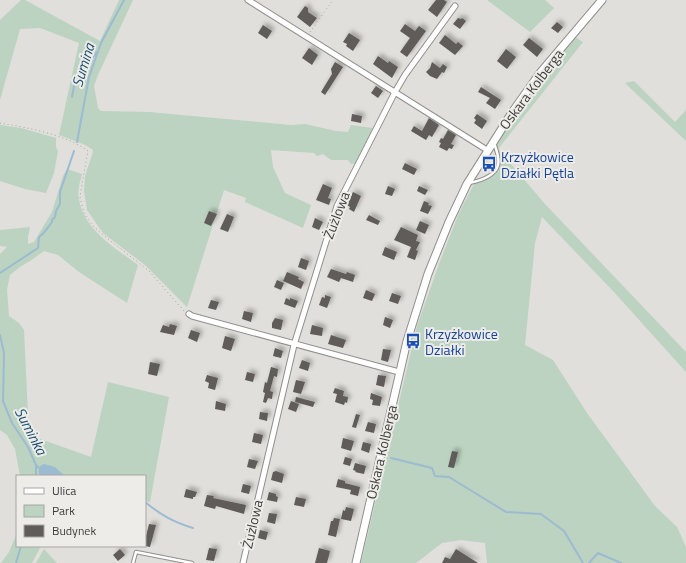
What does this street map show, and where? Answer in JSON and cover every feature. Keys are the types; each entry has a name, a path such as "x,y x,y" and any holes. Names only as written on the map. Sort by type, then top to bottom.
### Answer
{"main road":[{"name":"Oskara Kolberga","path":"356,563 407,341 428,274 449,222 467,184 487,150 540,73 602,0"}],"street":[{"path":"248,0 487,150"},
{"name":"Żużlowa","path":"243,563 294,345 337,206 394,92 455,6"},
{"path":"190,314 192,316 294,345 399,372"}],"lane":[{"path":"467,184 485,178 494,173 498,165 498,159 494,140"},
{"path":"133,563 136,552 192,563"}],"path":[{"path":"307,36 333,0"},
{"path":"0,123 22,127 60,138 74,143 88,151 80,197 84,213 92,225 149,272 181,309 190,314"}],"green space":[{"path":"21,0 25,0 100,41 119,0 133,0 94,86 98,108 101,111 149,112 291,125 305,124 336,131 348,132 351,125 373,128 356,163 351,164 348,160 331,160 323,154 317,156 314,153 271,150 273,167 285,193 311,205 303,228 245,202 246,198 224,190 187,307 145,265 103,233 87,210 84,191 85,176 93,152 92,149 59,135 79,43 40,28 20,29 0,100 0,20"},
{"path":"487,0 545,0 554,8 530,32"},
{"path":"575,37 583,42 498,149 545,204 686,352 686,372 613,291 542,217 535,243 525,345 553,360 587,413 655,506 677,527 686,547 686,563 487,563 485,543 461,540 442,543 416,563 361,563 417,326 459,213 475,182 494,173 498,165 495,145 542,76"},
{"path":"634,81 675,122 686,110 686,141 625,83"},
{"path":"0,125 21,128 56,138 56,147 58,151 54,173 46,193 25,189 0,181"},
{"path":"67,169 82,174 78,196 87,220 111,245 138,265 127,303 79,272 58,255 44,251 10,275 7,290 9,316 19,323 24,330 29,435 91,457 108,382 169,397 150,502 146,501 146,475 20,475 15,449 7,435 0,430 0,254 7,247 0,246 0,230 30,227 28,244 34,242 52,212 63,176"},
{"path":"16,535 16,547 40,547 32,563 1,563 9,552"},
{"path":"44,549 57,563 36,563"}],"water":[{"path":"44,464 55,467 64,475 40,475 39,474 39,469"}],"building":[{"path":"436,0 444,0 447,2 437,17 428,10"},
{"path":"305,6 308,8 308,12 317,18 310,27 297,17"},
{"path":"458,18 462,18 466,21 460,29 453,24"},
{"path":"557,22 563,27 558,33 551,28"},
{"path":"405,24 415,31 419,26 426,31 407,57 400,52 410,38 400,31"},
{"path":"263,25 272,31 267,39 258,33"},
{"path":"349,33 360,40 353,51 343,42"},
{"path":"445,35 456,44 458,42 463,46 455,55 439,43"},
{"path":"529,38 543,49 537,57 523,45"},
{"path":"309,48 318,55 312,65 302,58"},
{"path":"506,49 516,57 507,69 497,61"},
{"path":"378,56 388,63 389,61 398,67 392,78 373,64"},
{"path":"335,62 343,67 325,95 321,92 332,74 331,69"},
{"path":"432,62 440,68 443,64 447,67 444,73 442,72 437,79 430,76 426,72 430,68"},
{"path":"376,86 383,91 378,98 371,93"},
{"path":"481,87 501,100 495,109 486,103 490,98 478,92"},
{"path":"352,114 362,116 361,123 351,121"},
{"path":"477,114 487,121 482,129 474,123 476,120 474,118"},
{"path":"429,118 439,125 432,137 429,135 426,140 411,131 414,126 422,131"},
{"path":"448,130 456,135 451,144 454,145 452,149 449,148 447,151 439,147 441,143 439,142 441,138 443,139"},
{"path":"405,163 417,169 414,175 402,169"},
{"path":"323,184 332,188 328,198 331,199 329,205 316,200"},
{"path":"388,186 395,189 392,196 385,194"},
{"path":"419,186 428,190 425,195 417,191"},
{"path":"353,192 361,196 354,212 349,209 350,207 347,205"},
{"path":"424,201 429,203 428,205 432,206 428,214 420,211"},
{"path":"209,211 217,214 211,226 204,223"},
{"path":"227,214 234,217 228,232 220,229"},
{"path":"369,215 380,221 378,225 366,220"},
{"path":"315,218 323,222 319,230 312,227"},
{"path":"420,221 429,225 425,234 416,230"},
{"path":"401,227 418,235 416,241 420,242 416,250 418,251 415,260 407,257 411,247 394,240"},
{"path":"385,247 397,252 394,260 382,255"},
{"path":"301,258 309,261 306,270 298,267"},
{"path":"331,269 346,274 347,272 355,275 353,282 341,278 339,282 327,277"},
{"path":"287,272 299,277 298,279 304,282 301,289 283,281"},
{"path":"277,280 284,283 281,290 274,287"},
{"path":"366,290 375,294 372,301 363,298"},
{"path":"392,293 401,296 398,304 389,301"},
{"path":"325,295 331,297 327,308 319,305 322,297 325,298"},
{"path":"286,298 298,301 295,308 284,304"},
{"path":"211,300 219,302 216,310 208,308"},
{"path":"244,311 253,313 251,322 242,319"},
{"path":"385,317 393,320 390,328 383,325"},
{"path":"275,318 283,320 281,330 272,328 272,323"},
{"path":"170,324 177,326 174,335 160,332 163,325 169,327"},
{"path":"312,325 323,328 322,336 310,334"},
{"path":"191,330 200,333 197,342 188,338"},
{"path":"331,335 346,340 343,348 328,344"},
{"path":"225,336 235,339 231,351 222,348"},
{"path":"275,348 283,351 281,358 273,356"},
{"path":"383,349 391,350 388,362 381,360"},
{"path":"302,360 310,363 308,371 299,368"},
{"path":"150,362 160,364 157,376 148,374"},
{"path":"271,367 278,369 277,377 274,376 270,391 273,392 272,399 268,398 266,403 263,402 265,393 263,392"},
{"path":"247,372 255,374 253,382 245,380"},
{"path":"207,375 218,378 215,390 208,388 209,383 205,381"},
{"path":"378,375 386,376 384,387 376,385"},
{"path":"296,380 305,382 301,394 293,392"},
{"path":"335,388 344,391 343,396 348,397 347,403 345,402 344,405 335,402 337,394 333,393"},
{"path":"371,393 382,397 380,406 372,405 373,400 370,399"},
{"path":"296,397 315,402 313,407 295,402"},
{"path":"216,401 226,404 225,411 215,409"},
{"path":"291,401 299,404 296,412 288,409"},
{"path":"260,412 268,413 267,421 259,419"},
{"path":"356,414 360,415 356,428 352,427"},
{"path":"368,422 376,424 374,433 365,431"},
{"path":"254,433 263,435 261,444 252,442"},
{"path":"343,438 354,441 351,451 341,448"},
{"path":"363,442 371,444 369,453 361,450"},
{"path":"452,451 458,452 454,468 448,467"},
{"path":"345,457 352,459 350,466 343,464"},
{"path":"249,459 258,461 255,469 247,467"},
{"path":"355,463 366,466 364,474 353,470"},
{"path":"276,471 284,474 282,483 271,480 273,472"},
{"path":"338,479 345,481 345,483 360,487 358,496 350,494 351,490 336,487"},
{"path":"243,484 251,486 249,494 241,492"},
{"path":"186,489 197,492 193,499 184,497"},
{"path":"269,492 276,494 278,497 277,502 267,500"},
{"path":"207,495 214,496 213,498 246,505 244,514 216,506 215,509 204,506"},
{"path":"296,497 306,499 304,507 294,505"},
{"path":"346,507 354,509 351,521 341,519 343,510 345,511"},
{"path":"269,513 277,514 275,524 267,522"},
{"path":"334,518 340,519 336,537 328,535 331,521 333,521"},
{"path":"149,524 156,525 150,547 146,546 146,536"},
{"path":"260,530 268,532 266,540 258,538"},
{"path":"209,548 217,549 214,561 206,560"},
{"path":"319,548 330,551 327,563 315,563"},
{"path":"120,549 125,555 118,561 113,555"},
{"path":"456,549 478,563 442,563 445,557 450,559"}],"waterway":[{"name":"Sumina","path":"77,142 89,77 101,43 124,0"},
{"path":"72,97 78,74 97,52"},
{"path":"0,273 38,248 39,237 52,222 60,204 60,192 74,151"},
{"name":"Suminka","path":"0,335 4,353 3,401 12,423 28,447 36,465 39,468"},
{"path":"391,458 432,468 435,476 449,477 506,512 541,514 564,531 583,563"},
{"name":"Suminka","path":"36,465 36,475"},
{"path":"146,503 168,518 193,528"},
{"name":"Suminka","path":"16,563 21,547"},
{"path":"589,563 598,553 621,563"}],"place":[{"name":"Krzyżkowice Działki Pętla","path":"489,164"},
{"name":"Krzyżkowice Działki","path":"413,341"}]}
